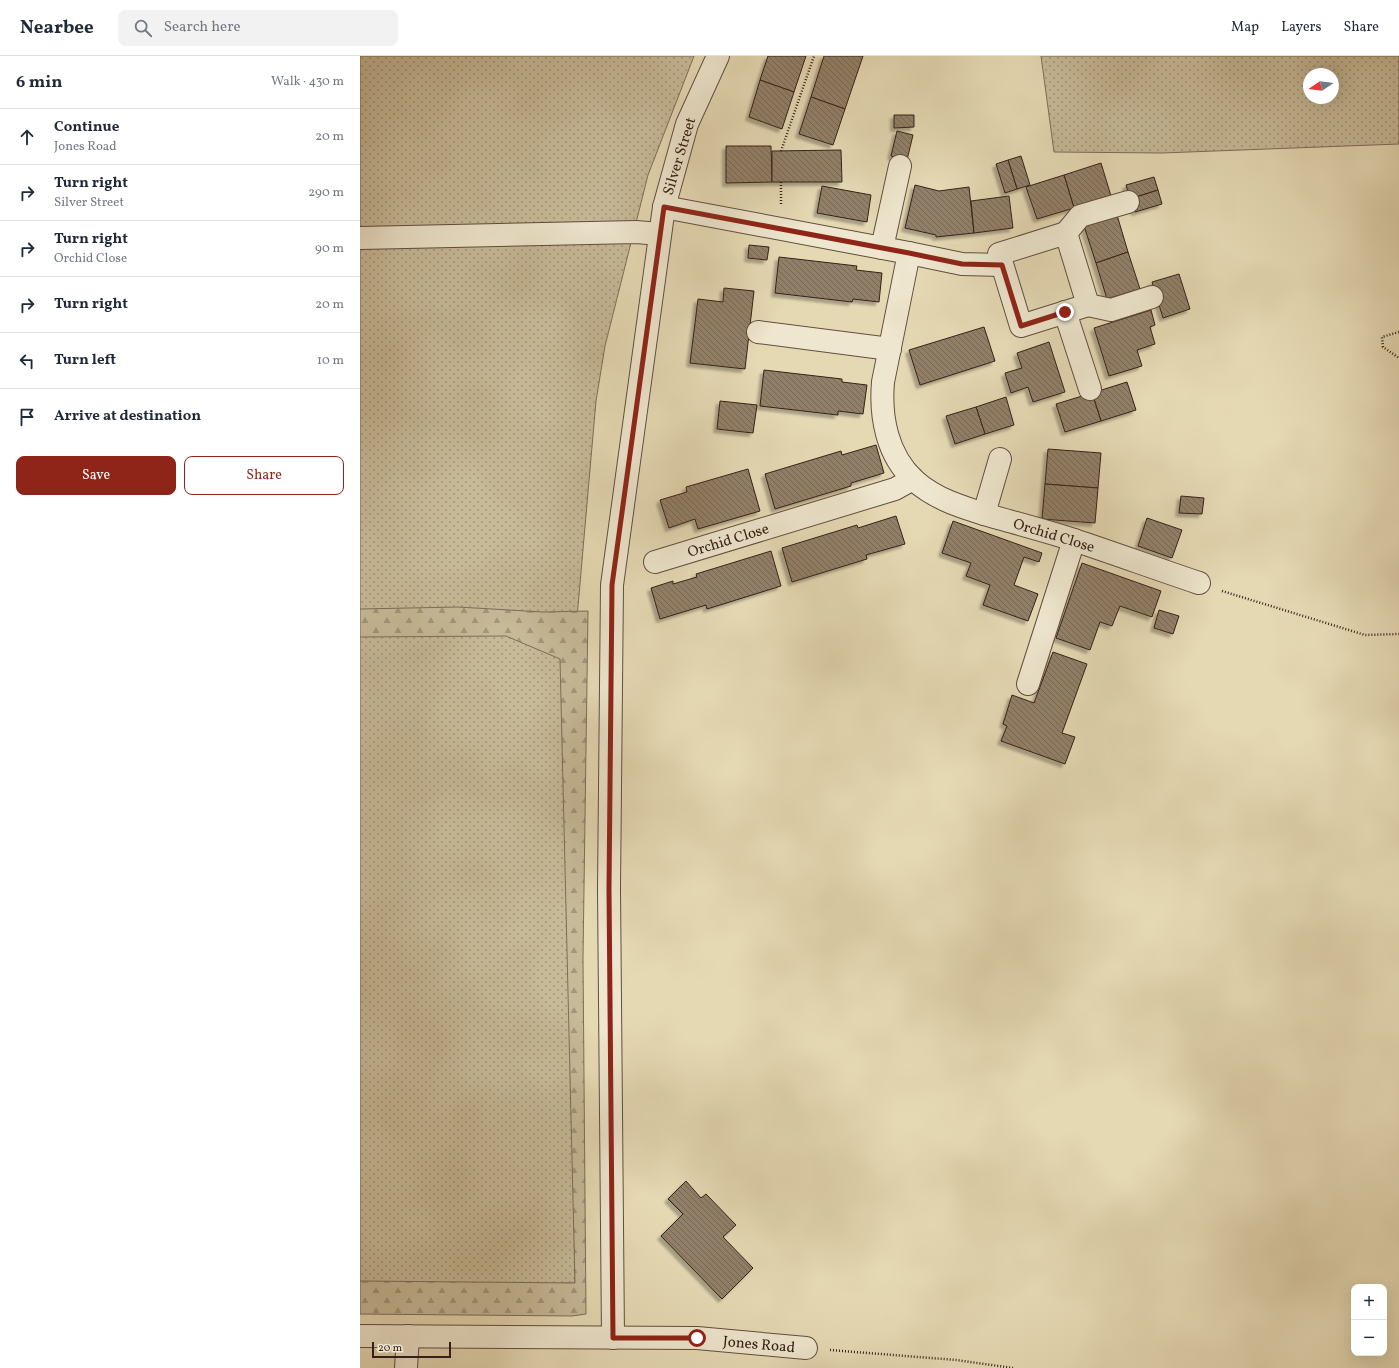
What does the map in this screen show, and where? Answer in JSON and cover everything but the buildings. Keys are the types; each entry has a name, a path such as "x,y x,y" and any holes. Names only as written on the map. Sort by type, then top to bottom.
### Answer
{"street":[{"name":"Silver Street","path":"613,1338 609,913 612,585 664,207 687,124 718,56"},
{"path":"882,248 900,166"},
{"path":"1128,202 1080,216 1066,233 999,254 1021,326 1088,305 1111,310 1152,297"},
{"path":"664,207 962,264 1002,265"},
{"path":"360,238 636,232 660,234"},
{"path":"1066,233 1088,305"},
{"name":"Orchid Close","path":"909,253 883,382 881,401 887,436 902,466 913,479 928,492 984,514 1074,540 1199,584"},
{"path":"1065,312 1090,388"},
{"path":"758,332 890,349"},
{"path":"984,514 1000,459"},
{"name":"Orchid Close","path":"655,562 895,489 913,479"},
{"path":"1028,684 1074,540"},
{"name":"Jones Road","path":"360,1336 697,1338 806,1348"},
{"path":"406,1368 408,1336"}],"path":[{"path":"781,151 814,56"},
{"path":"1399,332 1382,337 1383,347 1399,358"},
{"path":"1199,584 1365,635 1399,634"},
{"name":"Jones Road","path":"806,1348 956,1360 1013,1368"}],"green space":[{"path":"360,56 694,56 648,175 605,346 596,401 574,652 575,1283 360,1287"},
{"path":"1041,56 1399,56 1399,144 1162,153 1054,152"},
{"path":"458,607 543,612 588,611 583,958 586,1314 572,1316 360,1314 360,1281 575,1283 560,659 506,636 360,637 360,609"}],"route":[{"path":"697,1338 613,1338 609,889 612,585 664,207 962,264 1002,265 1021,326 1065,312"}]}
